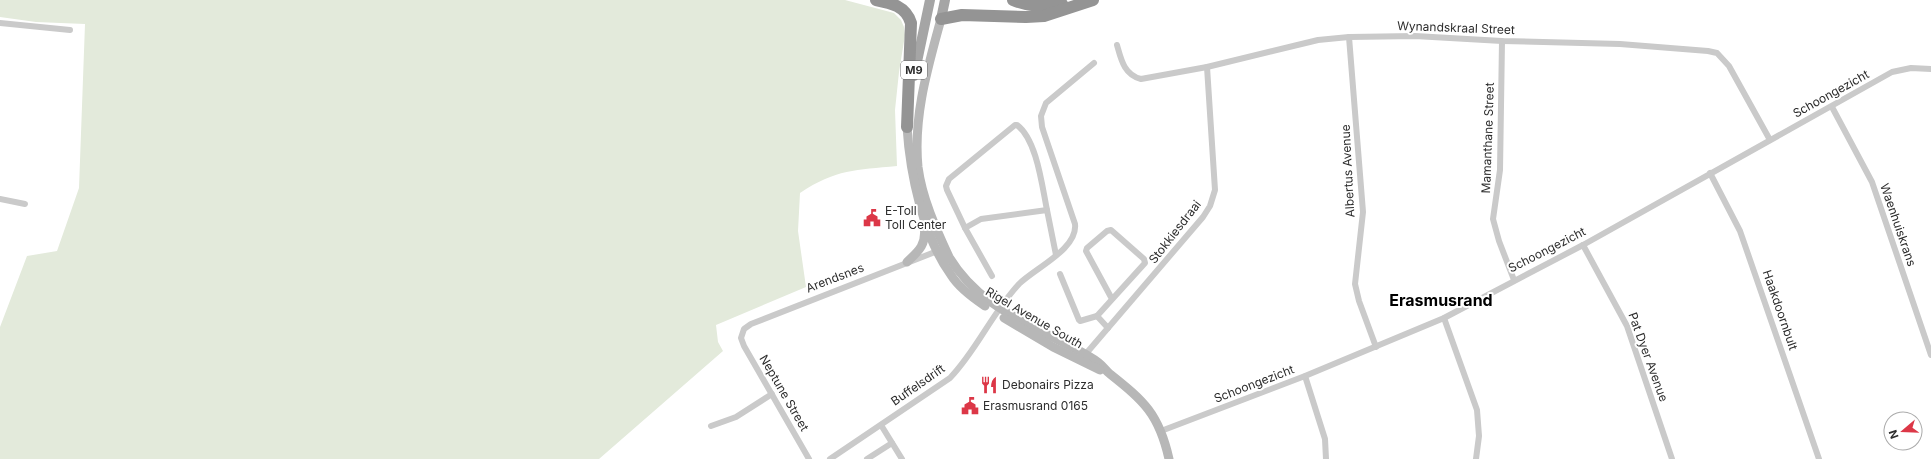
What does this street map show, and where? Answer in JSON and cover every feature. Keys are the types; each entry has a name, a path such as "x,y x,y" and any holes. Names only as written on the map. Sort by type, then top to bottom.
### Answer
{"highway":[{"path":"876,0 897,5 906,12 911,23 907,127"},
{"path":"1013,0 1032,6 1046,6 1078,0"},
{"path":"940,19 969,15 1026,17 1044,16 1092,0"}],"main road":[{"name":"Rigel Avenue South","path":"930,0 915,65 907,127 909,156 916,189 930,234 941,249"},
{"name":"Rigel Avenue South","path":"945,0 921,98 917,150 923,191 941,249 955,281 967,292 1053,346 1098,363 1137,395 1150,411 1161,431 1169,459"},
{"path":"907,262 922,248 925,241 925,231 916,189"}],"street":[{"path":"0,23 70,30"},
{"name":"Wynandskraal Street","path":"1117,45 1127,71 1136,78 1146,79 1207,67 1318,40 1349,38 1415,36 1502,41 1620,44 1717,53 1724,59 1737,77 1770,140"},
{"name":"Albertus Avenue","path":"1349,38 1363,212 1355,284 1359,301 1376,347"},
{"name":"Mamanthane Street","path":"1502,41 1500,170 1499,189 1493,219 1499,241 1514,280"},
{"name":"Buffelsdrift","path":"830,459 954,374 961,366 997,311 1019,284 1056,255 1072,240 1075,229 1042,127 1041,116 1046,102 1094,63"},
{"name":"Stokkiesdraai","path":"1083,358 1203,217 1212,200 1215,190 1207,67"},
{"name":"Schoongezicht","path":"1161,431 1305,376 1444,318 1583,245 1710,173 1832,107 1892,72 1911,68 1931,69"},
{"name":"Waenhuiskrans","path":"1832,107 1872,182 1931,355"},
{"path":"992,276 965,228 946,186 949,179 1015,125 1023,130 1035,156 1056,255"},
{"name":"Haakdoornbult","path":"1710,173 1740,231 1819,459"},
{"path":"0,199 25,204"},
{"path":"965,228 981,219 1047,210"},
{"path":"1060,274 1079,320 1097,316 1145,264 1144,259 1111,230 1107,231 1086,251 1112,299"},
{"name":"Pat Dyer Avenue","path":"1583,245 1627,326 1672,459"},
{"name":"Arendsnes","path":"741,338 744,329 751,324 941,249"},
{"path":"1097,316 1108,328"},
{"path":"1444,318 1477,410 1479,436 1476,459"},
{"name":"Neptune Street","path":"741,338 744,346 809,459"},
{"path":"1305,376 1325,440 1326,459"},
{"path":"711,426 736,417 772,394"},
{"path":"881,425 902,459"},
{"path":"867,459 892,443"}],"green space":[{"path":"0,0 845,0 894,13 901,20 904,27 905,35 895,110 897,166 858,170 836,175 813,185 800,193 798,231 806,287 716,325 718,342 723,351 599,459 0,459 0,327 27,256 57,251 79,188 85,24 36,22 0,17"}],"place":[{"name":"E-Toll Toll Center","path":"872,218"},
{"name":"Debonairs Pizza","path":"989,385"},
{"name":"Erasmusrand 0165","path":"970,406"}],"district":[{"name":"Erasmusrand","path":"1441,300"}]}
